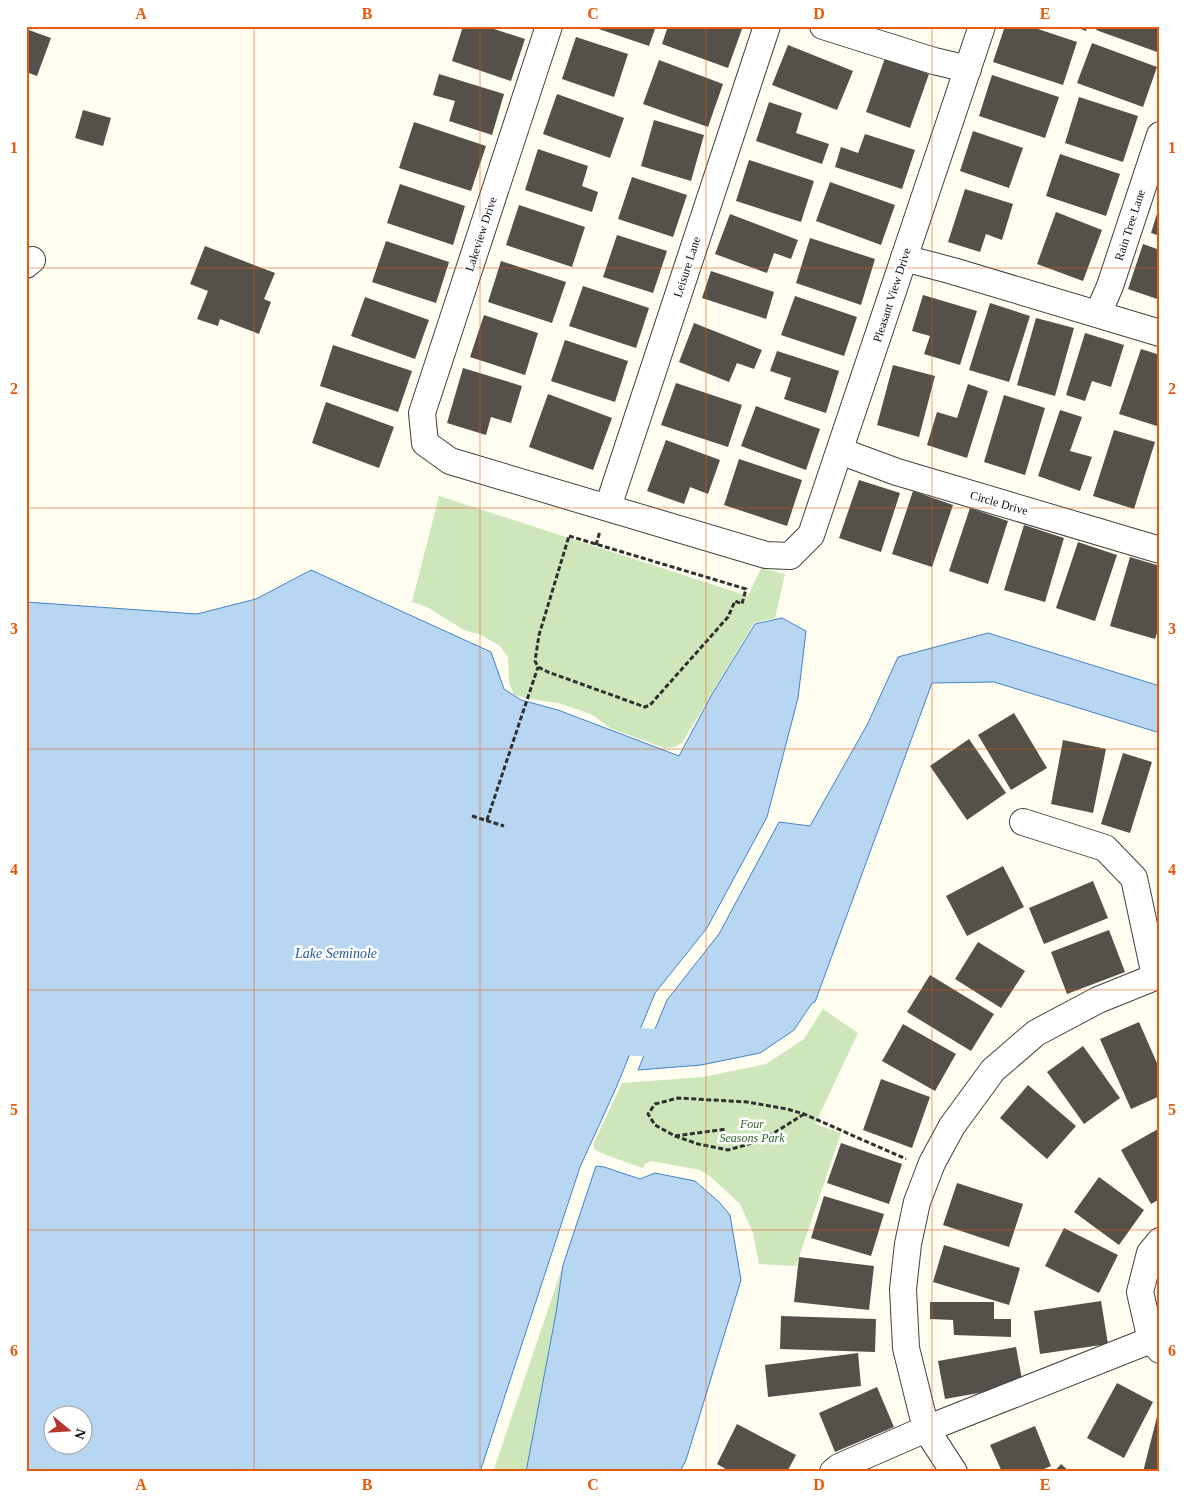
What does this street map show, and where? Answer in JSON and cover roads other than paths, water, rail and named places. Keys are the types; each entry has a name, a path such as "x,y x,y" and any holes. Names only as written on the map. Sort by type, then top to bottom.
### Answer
{"street":[{"name":"Lakeview Drive","path":"549,26 422,413 425,443 450,461 608,507"},
{"name":"Leisure Lane","path":"608,507 767,26"},
{"path":"823,26 934,61 968,69"},
{"name":"Pleasant View Drive","path":"608,507 766,555 790,556 811,535 982,26"},
{"name":"Rain Tree Lane","path":"1098,314 1110,286 1160,135"},
{"path":"904,258 1160,333"},
{"name":"Circle Drive","path":"840,451 897,472 1160,550"},
{"path":"954,1472 926,1429 906,1348 903,1289 908,1244 917,1202 930,1169 952,1126 993,1070 1028,1040 1098,1000 1158,975 1134,878 1106,848 1023,822"},
{"path":"833,1472 838,1466 926,1429 1155,1345 1140,1292 1150,1253 1160,1240"}],"water":[{"name":"Lake Seminole","path":"311,570 491,652 504,689 521,700 558,710 679,756 711,696 755,624 782,618 806,631 798,698 767,817 707,928 655,993 616,1088 580,1167 480,1472 26,1472 26,602 197,614 256,599"},
{"path":"988,633 1160,686 1160,733 994,682 932,683 815,1002 812,1003 794,1030 760,1053 701,1065 638,1070 667,1000 719,934 779,822 810,826 867,725 898,657"},
{"path":"596,1166 640,1179 655,1173 695,1181 720,1203 730,1215 741,1280 686,1460 680,1472 526,1472 556,1313 563,1265"}],"waterway":[{"path":"635,1042 686,1044"}],"park label":[{"name":"Four Seasons Park","path":"752,1131"}]}
